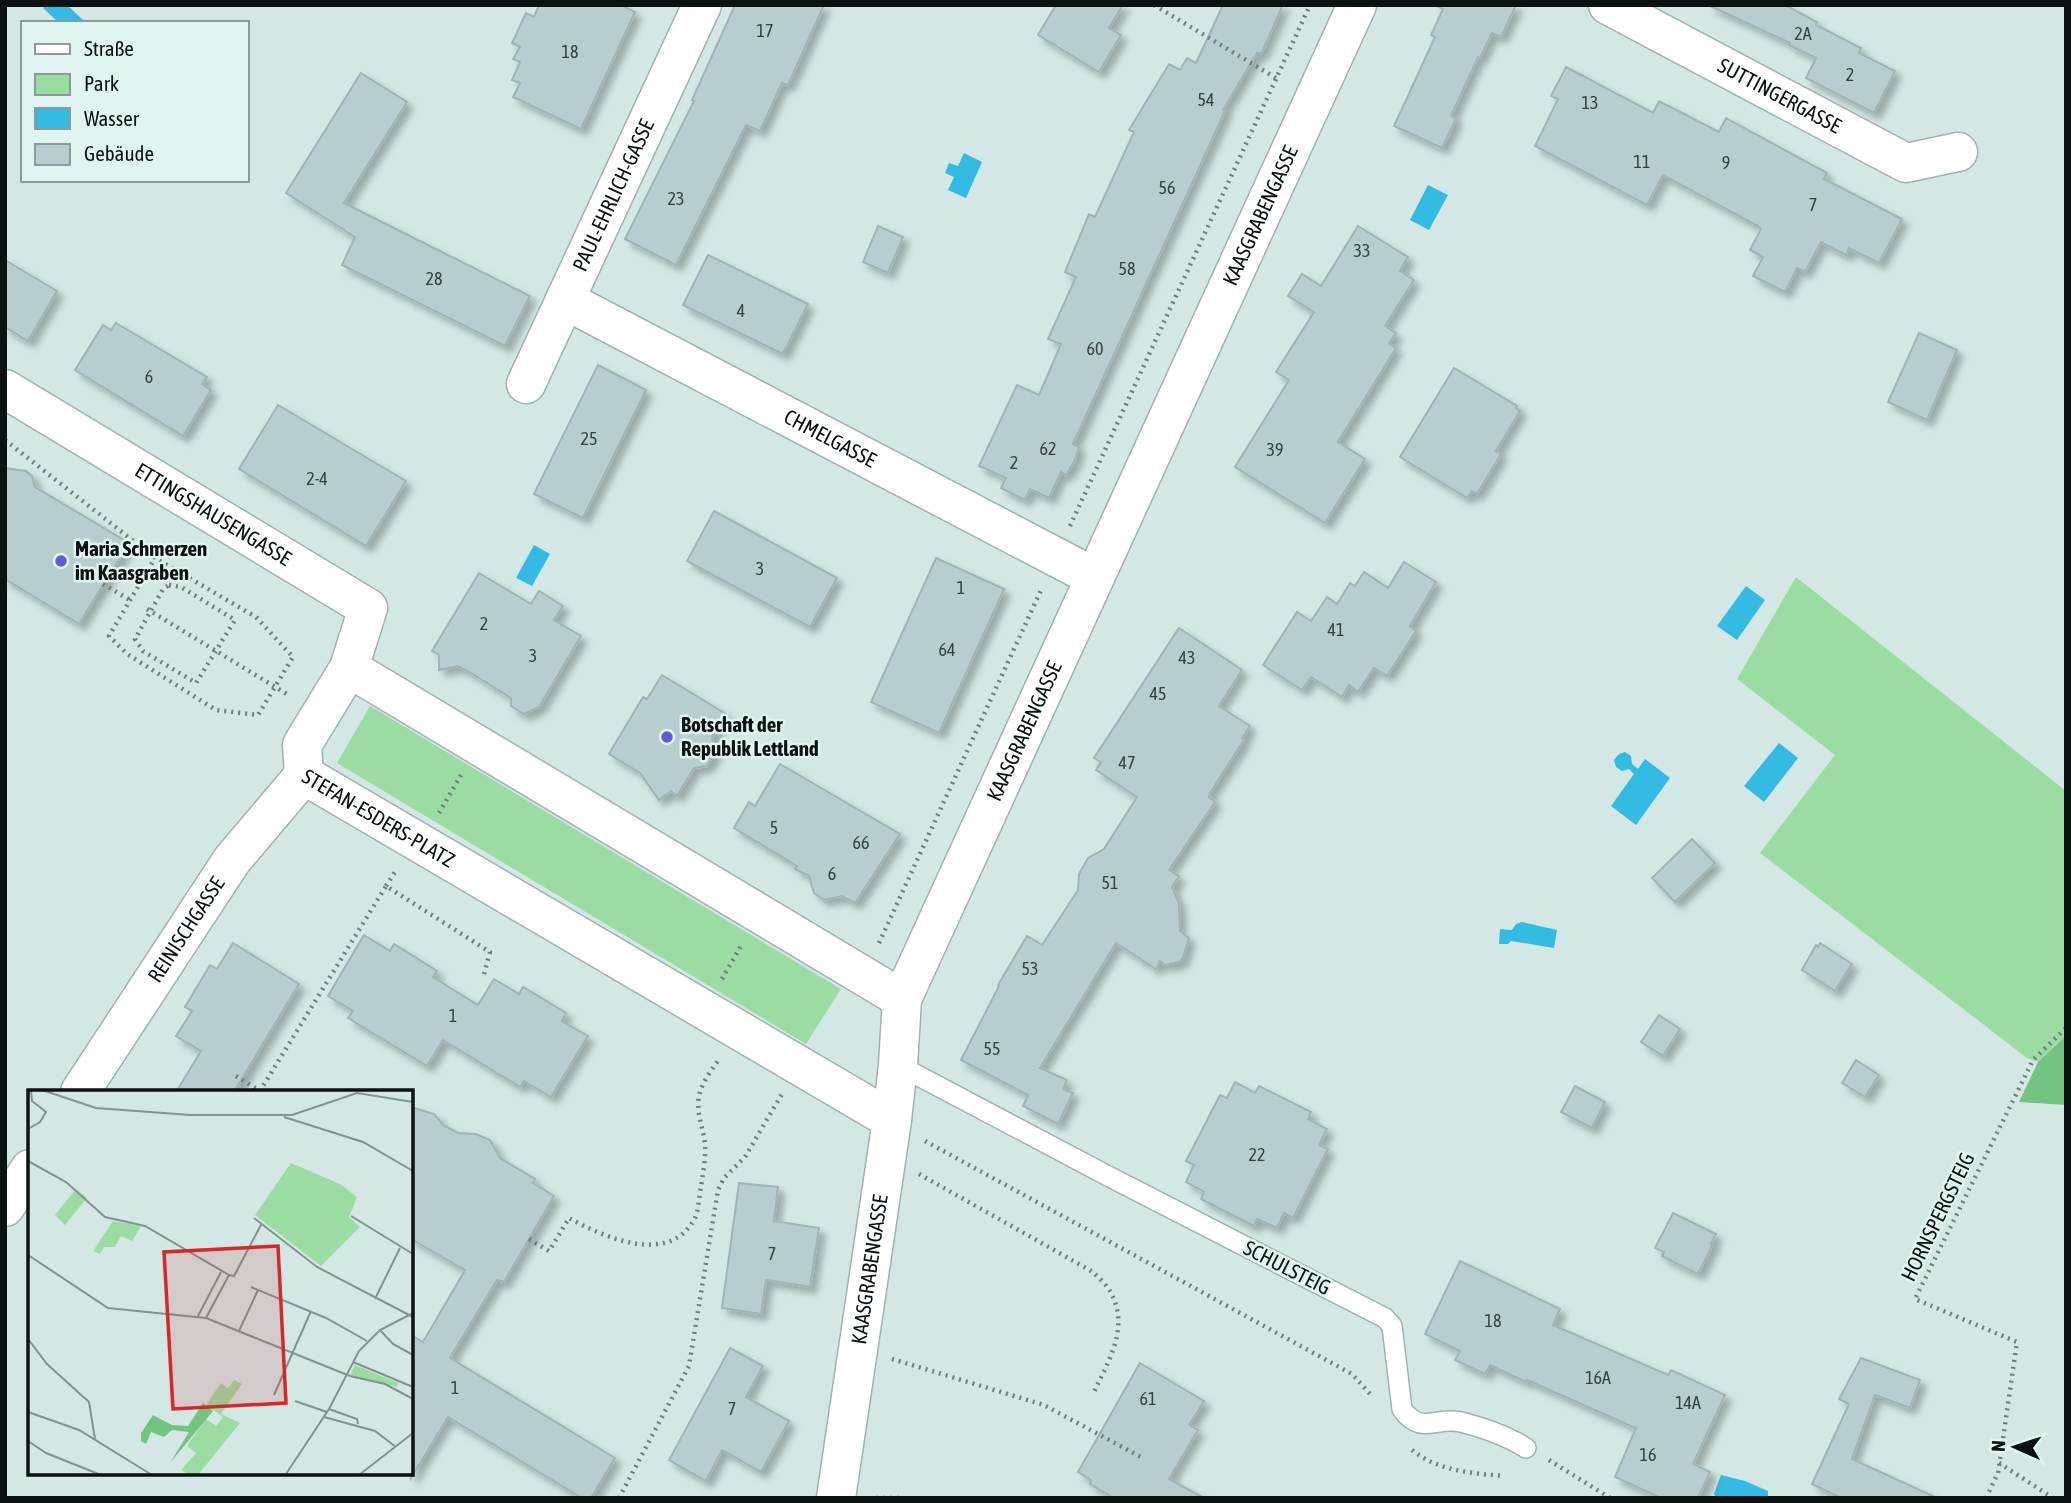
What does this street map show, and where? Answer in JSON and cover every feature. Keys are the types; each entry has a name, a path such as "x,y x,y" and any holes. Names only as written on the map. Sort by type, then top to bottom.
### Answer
{"street":[{"name":"PAUL-EHRLICH-GASSE","path":"526,384 702,5"},
{"name":"KAASGRABENGASSE","path":"836,1498 889,1138 898,1065 902,999 1357,5"},
{"name":"SUTTINGERGASSE","path":"1608,5 1906,163 1958,152"},
{"name":"CHMELGASSE","path":"565,300 1094,577"},
{"name":"ETTINGSHAUSENGASSE","path":"5,389 368,608 349,668"},
{"name":"STEFAN-ESDERS-PLATZ","path":"349,668 302,745 304,775 798,1065 889,1138"},
{"path":"349,668 902,999"},
{"name":"REINISCHGASSE","path":"81,1090 232,860 304,775"},
{"path":"5,1207 28,1172"}],"lane":[{"name":"SCHULSTEIG","path":"898,1065 1385,1318 1392,1326 1402,1409 1409,1419 1424,1424 1458,1421 1509,1437 1526,1448"}],"path":[{"path":"1154,5 1277,78"},
{"path":"863,976 1310,5"},
{"path":"5,440 155,558 256,617 284,646 293,656 258,715 216,710 127,654 109,636 155,558"},
{"path":"103,583 130,600"},
{"path":"169,585 180,587 235,620 196,683 137,644 137,634 148,610 169,585"},
{"path":"148,610 321,715"},
{"path":"421,844 477,746"},
{"path":"261,1090 386,886 491,952 483,978"},
{"path":"704,1010 759,914"},
{"name":"HORNSPERGSTEIG","path":"1986,1498 1998,1474 2017,1342 1915,1299 2033,1060 2066,1028"},
{"path":"528,1239 549,1251 569,1219 623,1242 648,1246 670,1241 686,1230 695,1217 704,1170 705,1143 698,1116 699,1094 724,1051"},
{"path":"619,1498 689,1366 718,1190 724,1178 745,1157 798,1065"},
{"path":"236,1076 258,1090"},
{"path":"889,1138 1093,1272 1111,1292 1120,1318 1115,1348 1093,1394"},
{"path":"924,1141 1352,1374 1371,1395 1376,1405"},
{"path":"858,1349 1044,1405 1141,1457"},
{"path":"1402,1443 1423,1459 1459,1472 1503,1476"},
{"path":"1526,1448 1610,1498"},
{"path":"1999,1463 2053,1498"},
{"path":"876,1498 899,1498"}],"green space":[{"path":"1796,577 2066,791 2066,1036 2038,1062 2027,1058 1760,853 1835,755 1737,679"},
{"path":"370,706 841,989 806,1044 337,763"},
{"path":"2066,1036 2066,1105 2019,1102 2038,1062"}],"water":[{"path":"46,5 67,5 83,20 57,21 43,8"},
{"path":"964,153 982,162 966,198 948,190 954,177 945,173 949,163 958,166"},
{"path":"1428,185 1448,195 1429,230 1410,220"},
{"path":"534,545 550,554 532,586 516,578"},
{"path":"1746,586 1765,600 1737,640 1717,626"},
{"path":"1779,743 1798,758 1764,802 1744,786"},
{"path":"1625,752 1631,756 1632,764 1638,769 1645,759 1670,778 1636,825 1611,806 1634,774 1629,769 1622,771 1616,767 1614,760"},
{"path":"1522,922 1557,930 1554,948 1511,941 1508,944 1499,944 1500,929 1512,930 1516,924"},
{"path":"1721,1475 1768,1491 1768,1498 1717,1498 1714,1494"}],"building":[{"path":"539,5 621,5 635,12 581,129 513,97 520,83 512,80 520,62 513,59 520,47 512,43 526,13 534,17"},
{"path":"735,5 824,5 788,85 782,83 760,131 746,125 676,265 625,239 694,101 692,100"},
{"path":"1056,5 1123,5 1109,28 1121,35 1099,72 1038,35"},
{"path":"1223,5 1283,5 1261,54 1257,53 1223,110 1225,111 1073,444 1079,447 1074,462 1066,475 1061,472 1049,498 1030,489 1025,500 1001,488 1006,478 979,466 1017,385 1039,395 1061,344 1048,339 1076,277 1065,272 1089,214 1095,217 1134,132 1129,130 1169,64 1180,70 1187,58 1196,63"},
{"path":"1435,5 1516,5 1501,37 1492,33 1480,58 1478,57 1451,116 1456,119 1442,148 1394,126 1435,37 1431,35 1443,9"},
{"path":"1708,5 1785,5 1817,22 1816,25 1861,48 1859,53 1895,71 1874,113 1806,78 1816,58"},
{"path":"1566,67 1653,113 1659,101 1719,132 1726,118 1827,173 1824,179 1902,219 1879,263 1849,248 1846,255 1821,242 1805,272 1797,268 1785,292 1753,276 1763,257 1750,250 1761,229 1758,226 1663,175 1647,205 1535,146 1558,99 1551,96"},
{"path":"361,73 407,102 344,203 530,296 505,346 342,265 355,237 286,193"},
{"path":"878,226 903,237 888,273 863,262"},
{"path":"1358,226 1408,257 1400,271 1414,280 1385,326 1396,333 1389,344 1396,348 1338,442 1365,459 1325,523 1235,467 1289,380 1276,372 1314,312 1288,296 1302,274 1321,286"},
{"path":"708,255 808,304 783,354 683,305"},
{"path":"5,260 57,291 28,341 5,327"},
{"path":"116,323 207,377 202,384 211,390 183,436 75,370 103,325 111,330"},
{"path":"1919,333 1957,350 1927,420 1888,402"},
{"path":"598,365 646,390 583,518 534,494"},
{"path":"1454,368 1517,406 1520,411 1496,451 1501,454 1477,494 1472,491 1467,498 1400,457"},
{"path":"278,405 406,481 366,546 239,469"},
{"name":"Maria Schmerzen im Kaasgraben","path":"5,468 26,471 32,476 35,487 129,543 79,624 5,579"},
{"path":"714,511 837,578 810,627 687,561"},
{"path":"936,558 1004,589 939,733 871,702"},
{"path":"1404,562 1436,582 1410,626 1416,631 1387,676 1374,668 1358,692 1349,685 1342,697 1311,677 1302,690 1263,665 1297,612 1311,621 1327,597 1337,604 1350,583 1355,586 1364,572 1388,588"},
{"path":"479,573 531,604 539,591 563,606 554,620 581,636 539,707 524,714 511,706 511,698 458,666 439,670 439,655 432,651"},
{"path":"1179,628 1242,670 1219,706 1250,726 1210,793 1209,797 1215,802 1169,870 1179,876 1172,887 1179,903 1180,931 1189,938 1183,958 1179,962 1165,965 1160,961 1156,969 1116,943 1040,1068 1067,1080 1063,1089 1073,1093 1058,1124 1023,1106 1028,1095 961,1060 998,985 1027,936 1042,945 1078,890 1079,874 1088,858 1104,849 1137,797 1096,770 1101,762 1094,758"},
{"path":"662,675 726,714 712,738 715,752 707,766 694,768 677,796 671,791 659,800 640,773 609,754 643,697 647,699"},
{"path":"780,764 900,834 855,903 842,896 824,900 814,893 809,876 795,869 797,866 734,828 749,802 755,806"},
{"path":"1692,839 1715,863 1675,902 1652,878"},
{"path":"364,935 390,951 394,944 437,971 433,977 478,1005 494,979 519,994 523,987 566,1013 562,1021 588,1036 551,1097 524,1081 520,1087 443,1040 427,1066 348,1018 353,1011 328,996"},
{"path":"233,943 299,984 235,1090 177,1090 201,1051 176,1036 192,1011 185,1007 210,965 217,969"},
{"path":"1820,943 1852,964 1835,991 1802,970 1816,945 1818,947"},
{"path":"1659,1015 1680,1029 1663,1056 1641,1042"},
{"path":"1856,1060 1879,1075 1865,1097 1842,1083"},
{"path":"1235,1082 1255,1093 1259,1086 1311,1112 1308,1119 1327,1129 1319,1145 1328,1149 1293,1218 1284,1213 1277,1228 1257,1219 1254,1226 1201,1199 1204,1192 1186,1182 1194,1165 1186,1161 1220,1095 1227,1098"},
{"path":"1575,1086 1605,1102 1592,1128 1561,1112"},
{"path":"413,1108 434,1114 443,1125 458,1133 476,1134 490,1140 500,1158 535,1179 533,1183 554,1196 504,1282 497,1280 450,1358 615,1458 591,1498 582,1498 448,1417 413,1475 413,1336 423,1342 465,1270 413,1240"},
{"path":"739,1183 778,1187 774,1221 819,1228 810,1287 766,1280 761,1314 722,1308"},
{"path":"1673,1213 1716,1234 1698,1274 1662,1256 1664,1252 1655,1248"},
{"path":"1460,1261 1560,1309 1553,1325 1668,1375 1671,1370 1725,1395 1693,1464 1710,1472 1698,1498 1661,1498 1615,1477 1636,1428 1490,1365 1485,1374 1455,1360 1460,1351 1425,1334"},
{"path":"730,1348 763,1366 746,1397 789,1421 761,1472 722,1450 706,1481 669,1460"},
{"path":"1861,1358 1920,1380 1910,1408 1875,1395 1852,1459 1937,1498 1841,1498 1812,1484 1849,1404 1839,1399"},
{"path":"1140,1363 1204,1401 1189,1425 1198,1430 1169,1479 1204,1498 1114,1498 1090,1484 1091,1480 1078,1472"}],"place":[{"name":"Maria Schmerzen im Kaasgraben","path":"61,561"},
{"name":"Botschaft der Republik Lettland","path":"667,737"}]}
